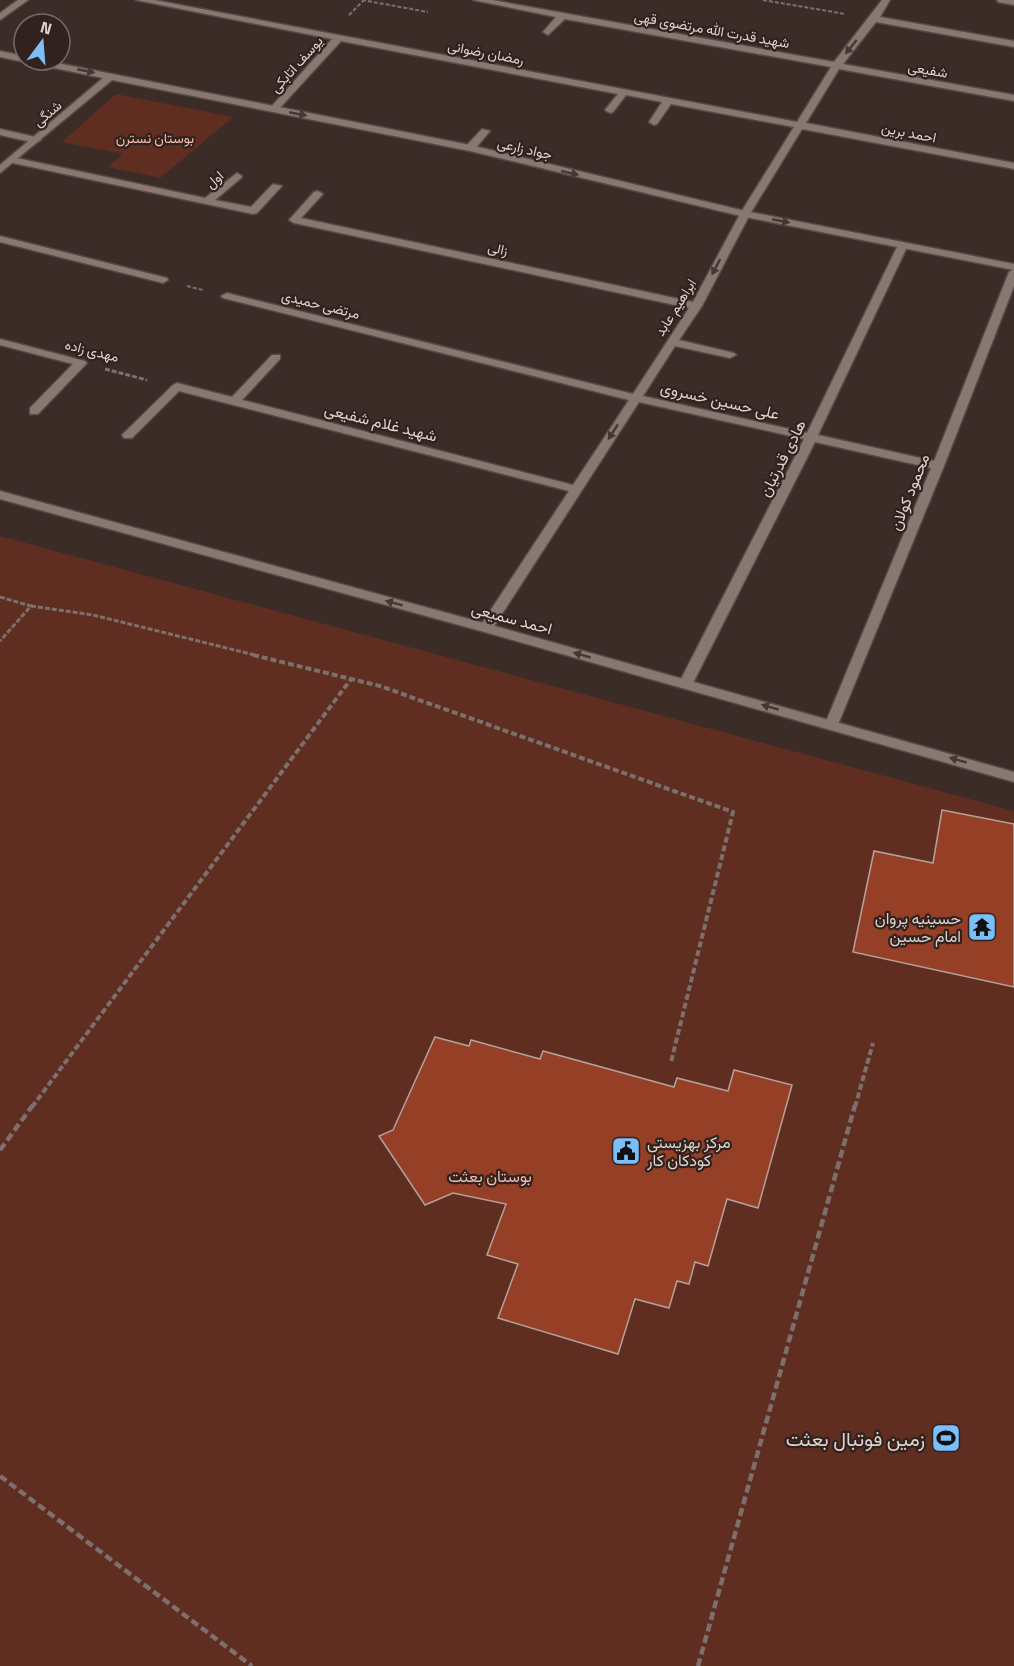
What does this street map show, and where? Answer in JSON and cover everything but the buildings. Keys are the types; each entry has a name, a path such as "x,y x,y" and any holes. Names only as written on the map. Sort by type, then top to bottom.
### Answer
{"street":[{"path":"0,17 24,0"},
{"name":"رمضان رضوانی","path":"140,0 799,125"},
{"name":"شهید قدرت الله مرتضوی قهی","path":"477,0 836,66"},
{"name":"ابراهیم عابد","path":"486,628 696,306 745,214 836,66 874,19 886,0"},
{"path":"1001,0 1014,2"},
{"path":"548,33 562,15"},
{"path":"874,19 1014,45"},
{"name":"یوسف اتابکی","path":"274,109 339,37"},
{"name":"شفیعی","path":"836,66 1014,98"},
{"name":"جواد زارعی","path":"72,69 470,148 745,214 903,245 1014,270"},
{"name":"شنگی","path":"0,170 111,76"},
{"path":"610,110 624,92"},
{"path":"654,122 668,100"},
{"name":"احمد برین","path":"799,125 1014,166"},
{"path":"470,148 485,131"},
{"path":"0,132 36,140"},
{"path":"12,160 253,211 277,186"},
{"name":"اول","path":"208,201 237,176"},
{"name":"زالی","path":"318,194 294,220 696,306"},
{"path":"0,238 163,280"},
{"name":"هادی قدرتیان","path":"686,684 811,437 903,245"},
{"name":"محمود کولان","path":"832,724 938,466 1014,270"},
{"name":"مرتضی حمیدی","path":"227,296 635,398"},
{"name":"مهدی زاده","path":"0,342 81,363"},
{"path":"671,342 729,354"},
{"path":"234,402 276,357"},
{"path":"34,411 81,363"},
{"path":"128,435 177,387"},
{"name":"شهید غلام شفیعی","path":"177,387 576,489"},
{"name":"علی حسین خسروی","path":"635,398 938,466"},
{"name":"احمد سمیعی","path":"0,495 832,724 1014,777"}],"path":[{"path":"363,0 428,12"},
{"path":"763,0 874,19"},
{"path":"163,280 227,296"},
{"name":"مهدی زاده","path":"81,363 177,387"},
{"path":"0,597 31,606 93,615 380,686 733,812 671,1062"},
{"path":"0,641 31,606"},
{"path":"0,1150 351,678"},
{"path":"698,1666 873,1043"},
{"path":"0,1476 252,1666"}],"green space":[{"name":"بوستان نسترن","path":"116,94 233,117 160,178 108,167 123,154 62,142"},
{"name":"بوستان بعثت","path":"0,536 1014,811 1014,1666 0,1666"}],"place":[{"name":"حسینیه پروان امام حسین","path":"982,927"},
{"name":"مرکز بهزیستی کودکان کار","path":"626,1151"},
{"name":"زمین فوتبال بعثت","path":"946,1438"}]}
